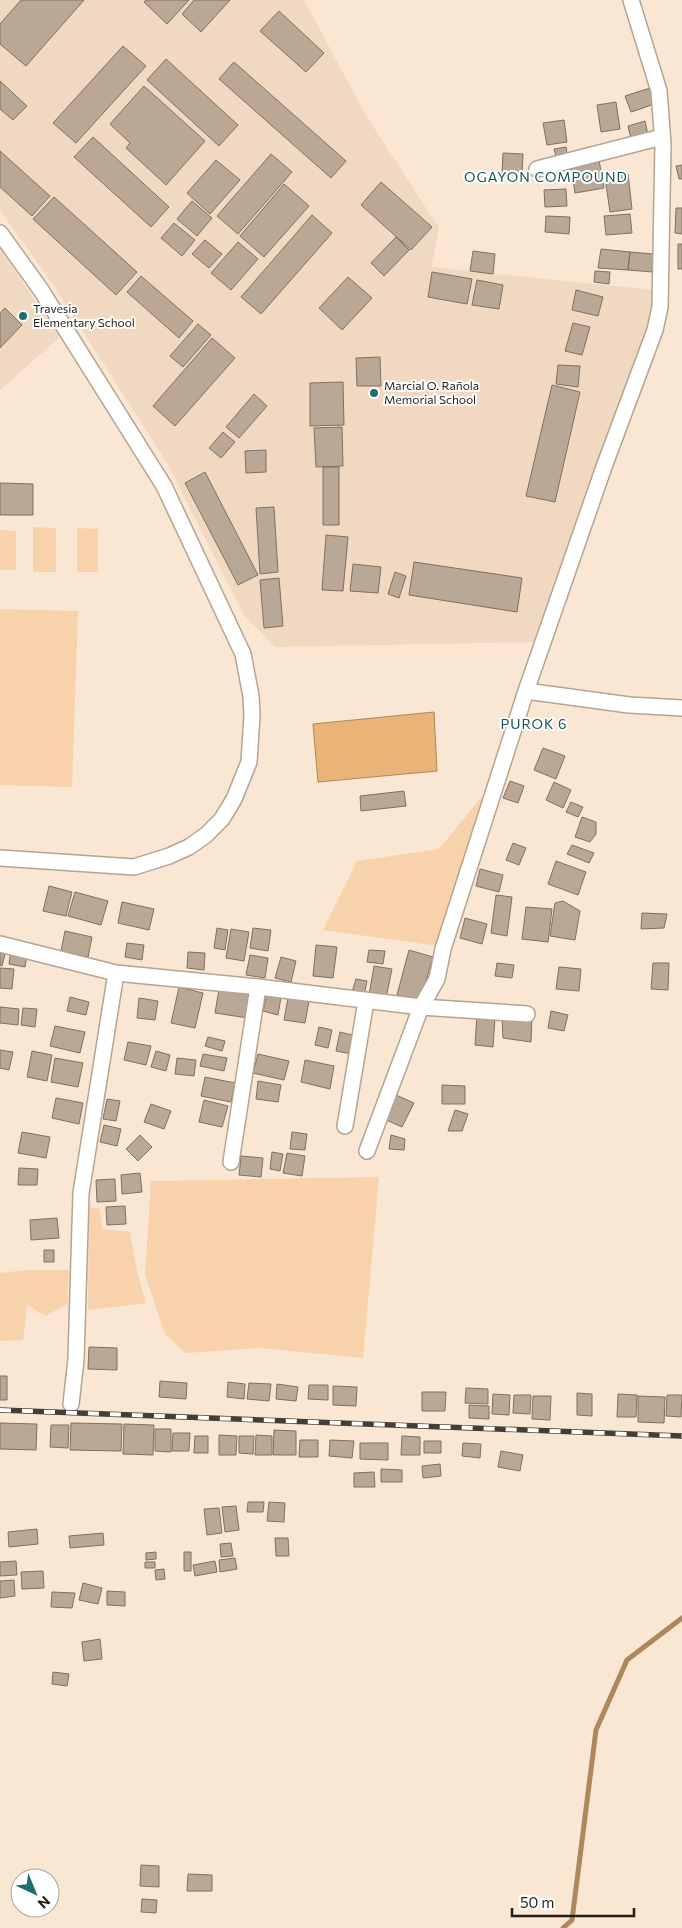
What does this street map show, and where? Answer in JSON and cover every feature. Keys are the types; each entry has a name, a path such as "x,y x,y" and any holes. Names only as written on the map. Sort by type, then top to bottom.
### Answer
{"street":[{"path":"367,1151 422,1007 437,979 443,949 526,691 605,464 655,330 660,307 662,137 659,91 631,0"},
{"path":"537,169 662,137"},
{"path":"0,233 41,290 164,486 243,654 251,696 252,715 249,762 234,799 222,818 206,835 189,847 169,856 134,867 0,858"},
{"path":"526,691 629,704 682,708"},
{"path":"0,944 116,973 258,987 422,1007 527,1014"},
{"path":"71,1404 76,1359 81,1193 116,973"},
{"path":"230,1162 258,987"},
{"path":"345,1126 366,1001"}],"shaded area":[{"name":"Marcial O. Rañola Memorial School","path":"0,0 304,0 365,114 439,228 431,267 653,290 650,323 537,642 275,647 244,615 167,463 52,283 0,210"},
{"name":"Travesia Elementary School","path":"0,249 60,337 0,390"},
{"path":"33,527 56,528 56,572 33,572"},
{"path":"77,528 98,529 98,572 77,572"},
{"path":"0,530 16,531 16,570 0,570"},
{"path":"0,609 78,611 72,787 0,785"},
{"path":"434,712 437,771 318,782 313,724"},
{"path":"486,792 438,946 323,930 357,861 439,849"},
{"path":"379,1177 363,1358 260,1348 186,1353 165,1334 145,1274 151,1181"},
{"path":"89,1207 100,1209 102,1229 130,1232 137,1271 146,1303 88,1310"},
{"path":"27,1270 69,1270 67,1304 46,1316 27,1305 23,1340 0,1341 0,1273"}],"building":[{"path":"21,0 84,0 26,66 0,44 0,24"},
{"path":"146,0 189,0 167,24 144,2"},
{"path":"194,0 230,0 201,32 182,14"},
{"path":"279,11 324,53 306,72 260,31"},
{"path":"123,46 146,66 76,143 53,123"},
{"path":"166,59 238,125 219,146 147,80"},
{"path":"234,62 346,161 331,178 219,79"},
{"path":"0,81 27,106 13,120 0,109"},
{"path":"144,86 205,141 166,185 126,148 130,143 110,124"},
{"path":"650,88 655,104 631,112 625,96"},
{"path":"616,102 620,129 601,132 597,105"},
{"path":"564,120 567,142 547,145 543,123"},
{"path":"645,121 648,135 631,139 628,126"},
{"path":"93,137 169,207 151,227 74,157"},
{"path":"566,147 567,154 556,156 554,149"},
{"path":"0,151 50,196 32,216 0,187"},
{"path":"503,153 523,154 522,174 502,173"},
{"path":"271,154 292,172 238,234 217,216"},
{"path":"216,160 240,180 210,214 187,193"},
{"path":"599,160 604,188 575,193 571,165"},
{"path":"682,165 682,179 679,179 676,166"},
{"path":"628,174 632,209 610,212 605,178"},
{"path":"381,182 432,227 411,250 361,205"},
{"path":"284,184 309,206 264,257 240,236"},
{"path":"566,189 567,206 545,207 544,190"},
{"path":"54,197 137,272 116,295 33,219"},
{"path":"192,201 212,218 197,236 177,219"},
{"path":"676,208 682,208 682,234 675,233"},
{"path":"630,214 632,233 606,235 604,216"},
{"path":"312,215 332,233 261,314 241,297"},
{"path":"546,216 570,217 569,234 545,232"},
{"path":"174,223 195,240 182,256 161,238"},
{"path":"396,237 409,250 384,276 371,263"},
{"path":"205,240 222,254 209,268 192,254"},
{"path":"238,242 258,259 231,290 211,273"},
{"path":"678,244 682,244 682,269 678,269"},
{"path":"601,249 630,252 628,270 598,268"},
{"path":"473,251 495,254 493,274 470,271"},
{"path":"630,252 653,254 652,272 628,270"},
{"path":"595,271 610,272 609,284 594,282"},
{"path":"432,272 472,279 467,304 428,297"},
{"path":"141,276 193,321 179,338 127,292"},
{"path":"348,277 372,298 342,330 319,308"},
{"path":"477,280 503,285 499,309 472,305"},
{"path":"576,290 603,297 598,316 572,310"},
{"path":"5,308 22,325 0,348 0,313"},
{"path":"573,323 590,327 582,355 565,351"},
{"path":"198,324 211,335 183,367 170,356"},
{"path":"212,338 235,358 175,426 153,406"},
{"path":"380,357 381,386 357,386 356,358"},
{"path":"558,365 580,366 578,387 556,384"},
{"path":"343,382 344,425 310,426 310,383"},
{"path":"552,385 580,392 555,502 526,496"},
{"path":"254,394 267,406 239,438 226,427"},
{"path":"342,427 343,466 316,467 314,428"},
{"path":"223,432 235,442 221,458 209,448"},
{"path":"266,450 266,472 246,473 245,451"},
{"path":"323,467 339,467 339,525 323,525"},
{"path":"205,472 258,575 238,585 185,483"},
{"path":"0,483 33,484 33,515 0,515"},
{"path":"274,507 278,572 260,574 256,508"},
{"path":"326,535 348,537 343,591 322,590"},
{"path":"414,562 522,578 517,612 409,595"},
{"path":"353,564 381,567 378,593 350,591"},
{"path":"395,572 406,576 399,598 388,594"},
{"path":"279,578 283,626 264,628 260,580"},
{"path":"543,748 565,756 556,779 534,770"},
{"path":"510,781 524,786 518,803 503,798"},
{"path":"554,782 571,790 563,808 546,800"},
{"path":"404,791 406,806 361,811 360,796"},
{"path":"571,802 583,807 578,817 566,812"},
{"path":"582,817 596,822 596,834 590,842 575,837"},
{"path":"513,843 526,848 519,865 506,860"},
{"path":"572,845 594,853 589,863 567,854"},
{"path":"556,861 586,872 578,895 548,884"},
{"path":"480,869 503,875 499,892 476,886"},
{"path":"49,886 72,892 66,916 43,911"},
{"path":"75,892 108,901 101,925 68,916"},
{"path":"496,895 512,897 507,936 491,933"},
{"path":"563,901 580,911 575,940 550,936 555,903"},
{"path":"122,902 154,909 149,930 118,923"},
{"path":"526,907 552,909 548,942 522,939"},
{"path":"642,913 667,914 664,928 641,929"},
{"path":"465,918 487,924 482,944 460,938"},
{"path":"217,928 228,930 225,950 214,948"},
{"path":"253,928 271,930 268,951 250,948"},
{"path":"231,929 249,932 244,961 226,958"},
{"path":"65,931 92,937 88,957 61,951"},
{"path":"127,943 144,945 142,960 125,957"},
{"path":"316,945 337,947 333,978 313,976"},
{"path":"0,949 6,950 2,966 0,965"},
{"path":"369,950 385,951 383,964 367,962"},
{"path":"409,950 433,957 420,1001 397,995"},
{"path":"11,951 27,954 25,967 9,964"},
{"path":"188,952 205,953 204,970 187,968"},
{"path":"250,955 268,958 265,978 246,975"},
{"path":"281,957 296,961 291,982 275,978"},
{"path":"497,963 514,965 512,978 495,976"},
{"path":"653,963 669,963 668,990 651,989"},
{"path":"374,966 392,969 386,998 369,995"},
{"path":"559,967 581,969 579,991 556,989"},
{"path":"0,968 14,969 12,989 0,988"},
{"path":"356,979 367,981 364,995 352,992"},
{"path":"179,987 203,993 195,1028 171,1023"},
{"path":"219,989 252,994 248,1018 215,1013"},
{"path":"267,994 281,997 278,1015 263,1011"},
{"path":"70,997 89,1002 86,1015 67,1011"},
{"path":"139,998 158,1001 155,1020 137,1018"},
{"path":"288,998 309,1001 305,1023 284,1020"},
{"path":"0,1007 19,1009 18,1025 0,1023"},
{"path":"23,1008 37,1009 35,1027 21,1025"},
{"path":"551,1011 568,1015 564,1031 548,1028"},
{"path":"532,1014 531,1042 503,1038 502,1018"},
{"path":"477,1015 495,1016 493,1047 475,1045"},
{"path":"55,1026 85,1032 80,1053 50,1046"},
{"path":"319,1027 332,1030 328,1048 315,1045"},
{"path":"340,1032 356,1036 352,1054 336,1051"},
{"path":"208,1037 225,1041 222,1051 205,1046"},
{"path":"128,1042 151,1046 146,1065 124,1060"},
{"path":"0,1050 13,1052 9,1070 0,1068"},
{"path":"32,1051 52,1055 47,1081 27,1077"},
{"path":"156,1051 170,1055 166,1071 151,1067"},
{"path":"203,1054 227,1058 224,1071 200,1066"},
{"path":"258,1054 289,1061 284,1080 253,1073"},
{"path":"55,1058 83,1063 78,1087 51,1082"},
{"path":"177,1058 196,1060 194,1076 175,1074"},
{"path":"305,1060 334,1066 330,1089 301,1082"},
{"path":"205,1077 235,1083 231,1102 201,1096"},
{"path":"258,1081 281,1085 278,1102 256,1099"},
{"path":"442,1085 465,1086 465,1104 442,1104"},
{"path":"396,1095 414,1103 402,1127 384,1119"},
{"path":"56,1098 83,1103 79,1124 52,1118"},
{"path":"107,1099 120,1101 116,1121 103,1119"},
{"path":"204,1100 228,1106 222,1127 199,1122"},
{"path":"151,1104 171,1111 164,1129 144,1122"},
{"path":"455,1110 468,1114 462,1131 448,1131"},
{"path":"104,1125 121,1129 117,1146 100,1142"},
{"path":"22,1132 50,1137 46,1158 18,1153"},
{"path":"292,1132 307,1134 305,1150 290,1149"},
{"path":"140,1135 152,1147 138,1161 126,1149"},
{"path":"391,1135 405,1139 404,1150 389,1149"},
{"path":"272,1152 283,1154 280,1171 270,1169"},
{"path":"287,1153 305,1156 302,1176 283,1173"},
{"path":"241,1156 263,1158 261,1177 239,1175"},
{"path":"19,1168 38,1169 37,1185 18,1185"},
{"path":"140,1173 142,1192 122,1194 121,1175"},
{"path":"115,1179 116,1201 97,1202 96,1180"},
{"path":"125,1206 126,1224 107,1225 106,1207"},
{"path":"57,1218 59,1238 31,1240 30,1220"},
{"path":"44,1250 54,1250 54,1262 44,1262"},
{"path":"89,1347 117,1348 117,1370 88,1369"},
{"path":"0,1376 7,1376 7,1400 0,1400"},
{"path":"160,1381 187,1383 186,1399 159,1397"},
{"path":"228,1382 245,1384 244,1399 227,1397"},
{"path":"249,1383 271,1384 269,1401 247,1399"},
{"path":"277,1384 298,1387 296,1401 276,1399"},
{"path":"309,1385 328,1385 328,1400 308,1399"},
{"path":"333,1386 357,1387 356,1406 333,1405"},
{"path":"466,1388 488,1389 488,1404 465,1403"},
{"path":"422,1392 446,1392 445,1411 422,1411"},
{"path":"577,1393 592,1394 592,1416 577,1415"},
{"path":"493,1394 510,1395 509,1415 492,1414"},
{"path":"618,1394 637,1395 636,1417 617,1417"},
{"path":"514,1395 531,1395 530,1414 513,1413"},
{"path":"667,1395 682,1395 681,1417 666,1416"},
{"path":"533,1396 551,1396 550,1420 532,1419"},
{"path":"638,1396 665,1397 664,1423 638,1422"},
{"path":"469,1405 489,1406 489,1419 469,1418"},
{"path":"0,1423 37,1424 36,1450 0,1449"},
{"path":"71,1423 122,1424 121,1451 70,1450"},
{"path":"124,1424 154,1425 153,1455 123,1454"},
{"path":"51,1425 69,1425 68,1448 50,1447"},
{"path":"155,1429 171,1429 171,1452 155,1451"},
{"path":"274,1430 296,1431 296,1455 273,1455"},
{"path":"173,1433 190,1433 189,1451 172,1451"},
{"path":"219,1435 237,1436 236,1455 219,1455"},
{"path":"256,1435 272,1436 272,1455 255,1455"},
{"path":"195,1436 208,1436 208,1453 194,1453"},
{"path":"239,1436 254,1436 253,1454 239,1453"},
{"path":"402,1436 420,1437 420,1455 401,1455"},
{"path":"300,1440 318,1440 318,1457 299,1457"},
{"path":"330,1440 354,1441 352,1458 329,1456"},
{"path":"424,1441 441,1441 441,1453 424,1453"},
{"path":"360,1443 388,1443 388,1460 360,1459"},
{"path":"463,1443 481,1444 480,1458 462,1456"},
{"path":"501,1451 523,1455 520,1471 498,1467"},
{"path":"440,1464 441,1476 423,1478 422,1466"},
{"path":"381,1469 402,1470 402,1482 381,1482"},
{"path":"374,1472 375,1487 354,1487 354,1473"},
{"path":"248,1502 264,1502 263,1512 247,1512"},
{"path":"269,1502 285,1503 284,1522 267,1521"},
{"path":"236,1506 239,1530 225,1532 222,1507"},
{"path":"219,1508 222,1533 207,1535 204,1509"},
{"path":"37,1529 38,1544 9,1547 8,1532"},
{"path":"103,1533 104,1545 70,1548 69,1536"},
{"path":"275,1538 288,1538 289,1556 276,1556"},
{"path":"231,1543 233,1556 221,1557 220,1544"},
{"path":"156,1552 156,1559 146,1560 146,1553"},
{"path":"184,1552 191,1552 191,1571 184,1571"},
{"path":"235,1558 237,1569 220,1572 219,1560"},
{"path":"16,1561 17,1575 0,1576 0,1562"},
{"path":"215,1561 217,1572 195,1576 193,1565"},
{"path":"145,1562 155,1562 155,1568 145,1568"},
{"path":"164,1569 165,1579 156,1580 155,1570"},
{"path":"43,1571 44,1588 22,1589 21,1572"},
{"path":"14,1580 15,1596 0,1598 0,1581"},
{"path":"83,1583 102,1588 98,1604 79,1600"},
{"path":"107,1591 125,1592 125,1606 107,1605"},
{"path":"52,1592 75,1593 72,1608 51,1607"},
{"path":"100,1639 102,1659 84,1661 82,1642"},
{"path":"53,1672 69,1674 67,1686 52,1684"},
{"path":"141,1865 159,1866 159,1887 140,1886"},
{"path":"188,1874 212,1875 212,1891 187,1891"},
{"path":"142,1899 157,1900 156,1913 141,1912"}],"waterway":[{"path":"563,1928 572,1920 596,1730 627,1660 682,1618"}],"railway":[{"path":"0,1410 682,1436"}],"place":[{"name":"Travesia Elementary School","path":"23,316"},
{"name":"Marcial O. Rañola Memorial School","path":"374,393"}],"district":[{"name":"OGAYON COMPOUND","path":"546,177"},
{"name":"PUROK 6","path":"534,724"}]}
